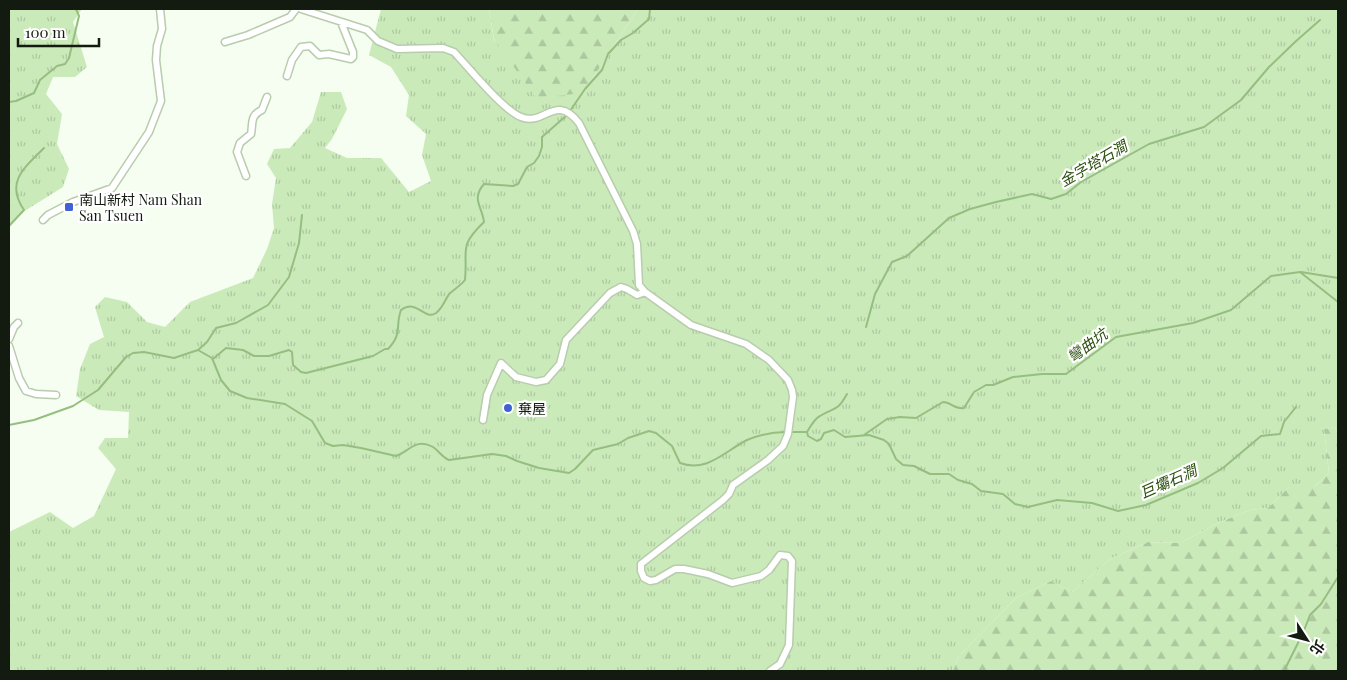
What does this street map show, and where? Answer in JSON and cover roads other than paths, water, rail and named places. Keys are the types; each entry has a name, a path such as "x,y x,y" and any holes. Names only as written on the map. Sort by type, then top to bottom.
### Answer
{"street":[{"path":"44,220 48,215 73,202 112,188 149,132 161,101 156,60 157,46 162,29 160,9"},
{"path":"226,42 290,17 296,9"},
{"path":"300,9 367,30 378,41 394,48 443,48 454,52 505,106 523,118 534,118 557,109 565,110 574,116 580,123 633,231 637,244 639,286 691,326 746,344 769,360 788,380 794,398 788,434 782,446 768,460 733,485 729,494 723,500 641,564 641,572 644,578 650,581 656,580 676,569 694,570 732,583 761,576 780,555 788,556 792,561 789,645 780,664 770,671"},
{"path":"287,76 292,60 301,47 310,46 319,56 329,54 351,59 353,57 354,52 341,22"},
{"path":"246,176 237,152 238,147 251,134 253,116 256,112 262,110 266,97"},
{"path":"483,420 487,395 501,362 516,377 536,382 546,380 560,364 566,340 610,293 621,287 637,295 645,292"},
{"path":"9,339 14,327 18,323"},
{"path":"9,346 19,378 26,391 36,394 56,395"}],"waterway":[{"path":"9,102 34,93 40,80 57,66 65,64 69,58 79,16 76,9"},
{"path":"570,111 585,89 602,70 608,54 621,40 633,33 649,19 650,9"},
{"name":"金字塔石澗","path":"866,327 875,294 892,262 907,256 949,218 970,209 1032,194 1051,199 1066,194 1081,182 1149,144 1204,127 1241,100 1269,67 1320,20"},
{"path":"213,359 226,348 243,350 254,356 269,356 289,350 292,352 293,365 301,372 306,373 373,356 388,349 396,338 401,310 412,307 432,315 440,309 450,293 465,280 467,243 484,222 478,203 480,189 484,184 513,186 518,184 527,167 534,163 539,156 542,147 542,137 567,115"},
{"path":"9,226 24,210 16,191 19,176 44,148"},
{"path":"9,425 34,420 73,406 98,390 126,357 133,353 144,352 174,358 198,350 207,342 216,328 236,323 268,305 289,277 299,243 302,215"},
{"name":"彎曲坑","path":"864,435 887,419 900,417 916,418 943,402 958,408 964,408 974,392 986,385 993,385 1013,377 1066,374 1116,337 1193,323 1231,310 1271,276 1300,272 1338,302"},
{"name":"彎曲坑","path":"1301,272 1338,278"},
{"path":"198,350 212,358 221,380 230,391 247,398 285,404 312,421 325,443 333,446 343,445 361,448 396,456 417,444 427,444 449,460 492,454 506,456 539,468 569,473 593,450 618,444 628,438 649,431 656,433 672,446 680,463 690,465 707,463 752,438 771,433 786,432"},
{"path":"807,432 816,419 838,406 847,394"},
{"name":"巨壩石澗","path":"807,432 808,436 817,441 821,439 824,433 834,430 845,437 869,435 884,440 889,444 896,459 903,465 914,466 930,474 949,474 958,480 972,484 981,491 1003,494 1015,504 1028,507 1057,500 1092,503 1118,511 1146,505 1198,483 1223,468 1261,436 1280,434 1284,422 1296,407"},
{"path":"792,432 807,432"},
{"path":"1284,671 1310,615 1321,604 1338,577"}],"place":[{"name":"南山新村 Nam Shan San Tsuen","path":"69,207"},
{"name":"棄屋","path":"508,408"}]}
